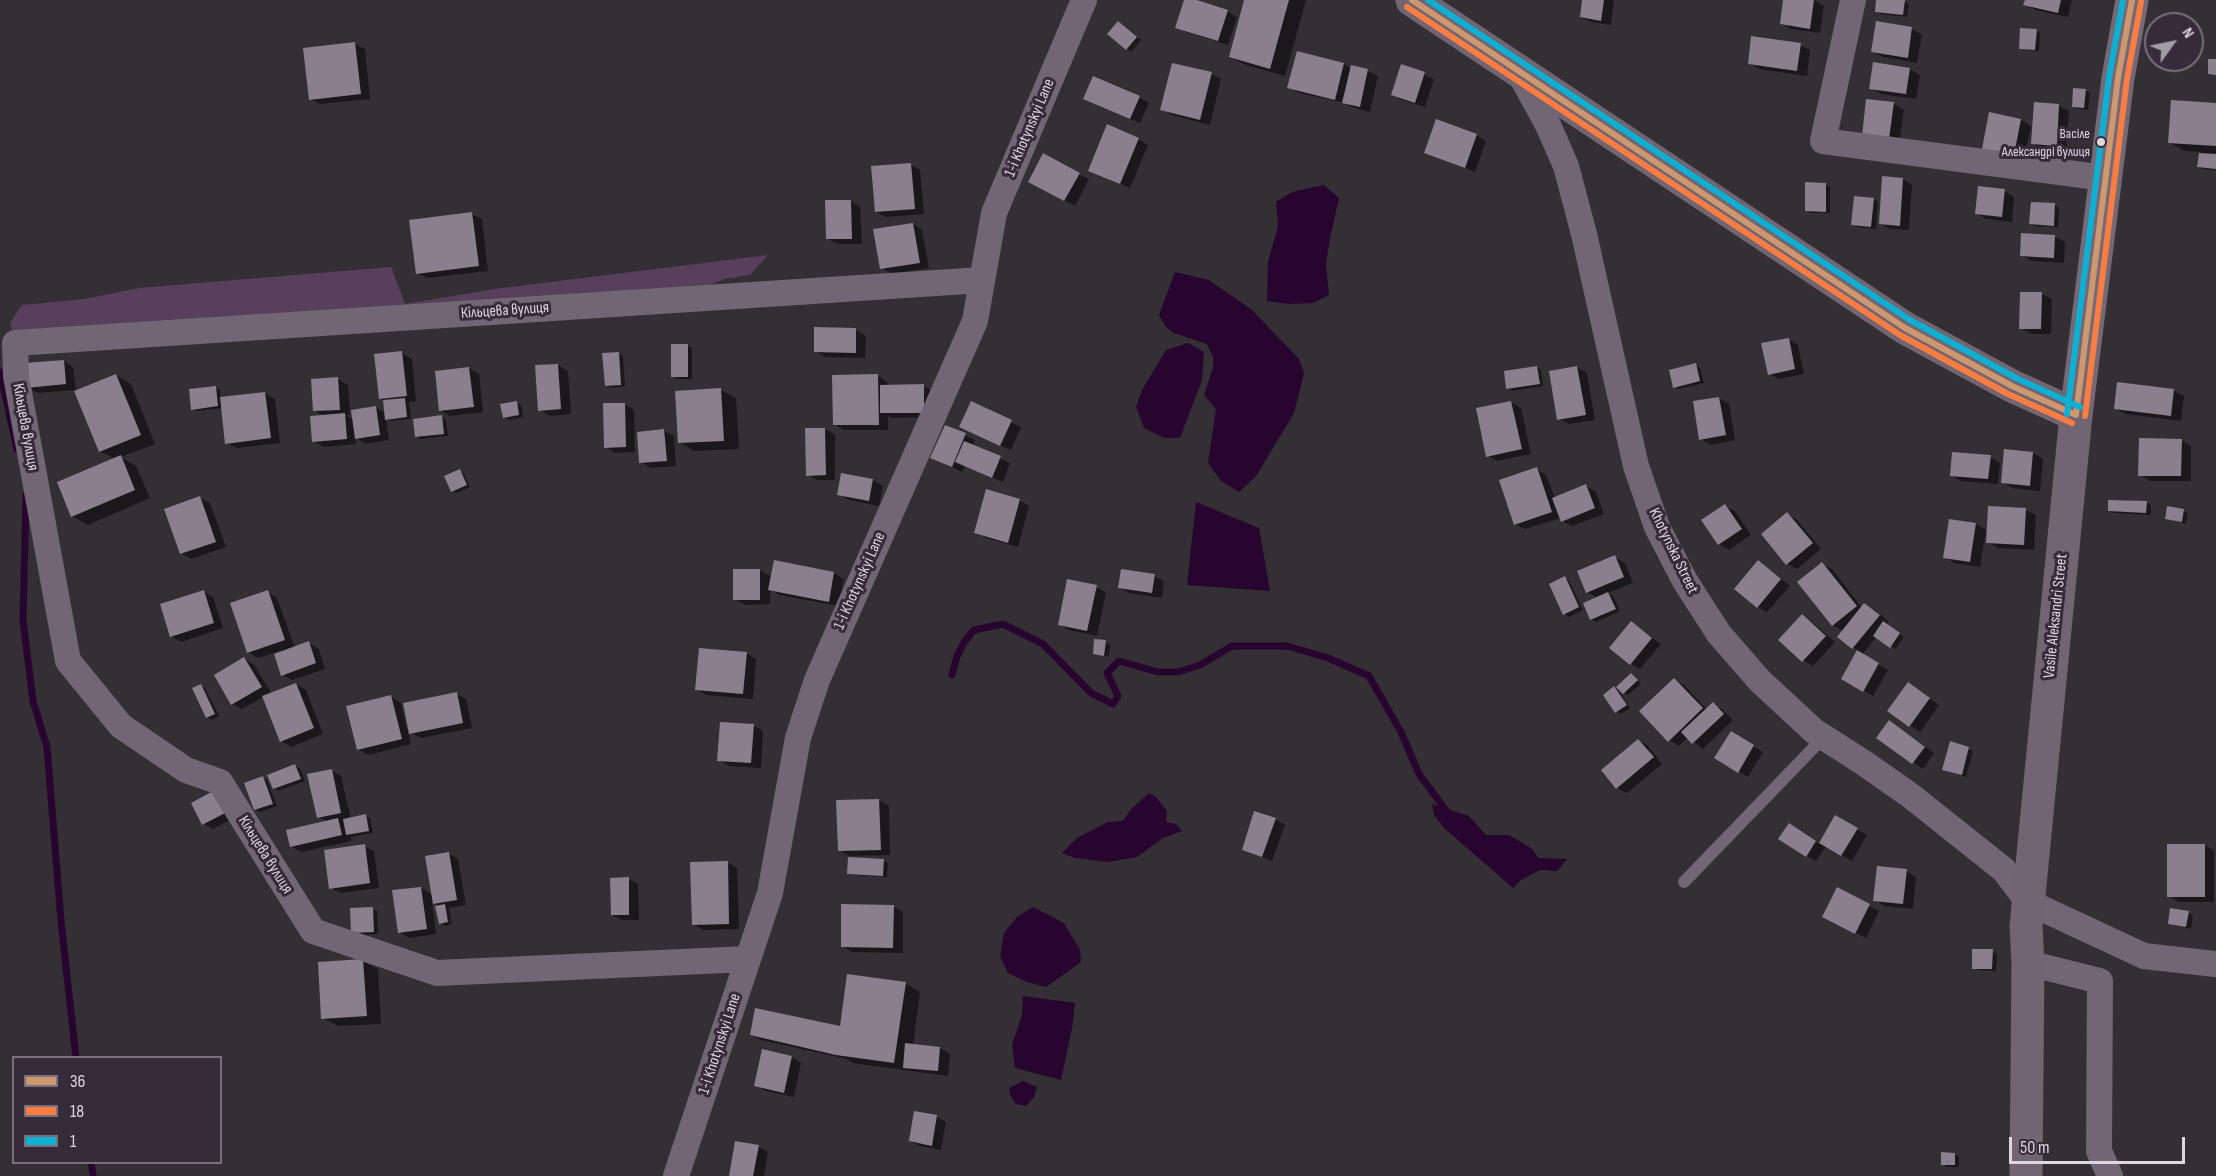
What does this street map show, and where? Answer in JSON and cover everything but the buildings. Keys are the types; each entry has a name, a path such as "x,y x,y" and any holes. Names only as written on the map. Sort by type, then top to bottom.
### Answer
{"highway":[{"name":"Khotynska Street","path":"1412,0 1905,328 2012,386 2076,416"},
{"name":"Vasile Aleksandri Street","path":"2026,1176 2028,963 2026,926 2076,416"}],"main road":[{"name":"Vasile Aleksandri Street","path":"2076,416 2118,78 2132,0"}],"street":[{"name":"1-i Khotynskyi Lane","path":"675,1176 770,893 798,738 817,680 975,321 994,213 1084,0"},
{"path":"1853,0 1823,141 2105,178"},
{"name":"Khotynska Street","path":"1519,72 1548,125 1566,166 1584,234 1636,466 1657,527 1685,581 1719,634 1760,681 1814,731 1911,796 2004,870 2028,902"},
{"name":"Кільцева вулиця","path":"748,959 437,973 313,931 220,782 186,770 121,726 68,661 16,376 15,343 982,280"},
{"path":"2028,902 2144,956 2216,964"},
{"path":"2028,963 2100,981 2099,1151 2110,1176"}],"lane":[{"path":"1684,882 1824,737"}],"shaded area":[{"path":"1324,185 1339,198 1326,264 1329,295 1313,303 1288,304 1267,301 1268,262 1278,226 1276,202 1292,192"},
{"path":"768,255 750,275 671,291 14,335 10,323 22,305 85,299 139,288 391,267 405,304 495,289"},
{"path":"1175,272 1209,280 1252,310 1299,359 1304,373 1294,413 1256,476 1239,492 1221,481 1208,463 1216,409 1204,395 1213,368 1213,357 1207,344 1174,333 1166,327 1159,315"},
{"path":"1188,343 1204,352 1202,380 1180,438 1164,438 1144,428 1136,407 1142,390 1166,350"},
{"path":"1196,502 1259,528 1270,591 1187,585"},
{"path":"1149,793 1156,797 1167,811 1166,822 1176,824 1182,831 1163,838 1137,857 1108,862 1075,858 1062,853 1077,838 1108,822 1123,821 1131,809"},
{"path":"1432,804 1469,816 1486,835 1509,835 1531,848 1539,858 1567,859 1557,871 1540,870 1521,880 1513,888 1444,828 1434,815"},
{"path":"1033,907 1064,923 1080,950 1081,962 1046,987 1027,982 1008,973 1000,956 1004,933 1017,917"},
{"path":"1023,996 1075,1003 1061,1080 1015,1068 1012,1045 1022,1015"},
{"path":"1023,1081 1037,1087 1034,1097 1026,1106 1016,1104 1010,1095 1009,1088"}],"waterway":[{"path":"0,372 17,449"},
{"path":"26,495 23,620 33,701 47,747 61,921 76,1056"},
{"path":"952,675 957,656 974,630 1003,624 1043,644 1091,693 1113,704 1118,696 1107,673 1119,661 1158,672 1178,672 1200,665 1232,646 1287,646 1328,658 1369,676 1401,732 1419,774 1451,817"},
{"path":"91,1164 93,1176"}],"transit line":[{"name":"36","path":"1412,0 1905,328 2012,386 2076,415"},
{"name":"1","path":"1428,0 1910,320 2016,378 2080,407"},
{"name":"1","path":"2067,414 2109,77 2123,0"},
{"name":"36","path":"2076,415 2118,78 2132,0"},
{"name":"18","path":"2085,416 2127,79 2141,2"},
{"name":"18","path":"1407,7 1900,335 2008,394 2072,423"}],"place":[{"name":"Васіле Александрі вулиця","path":"2101,142"}]}
